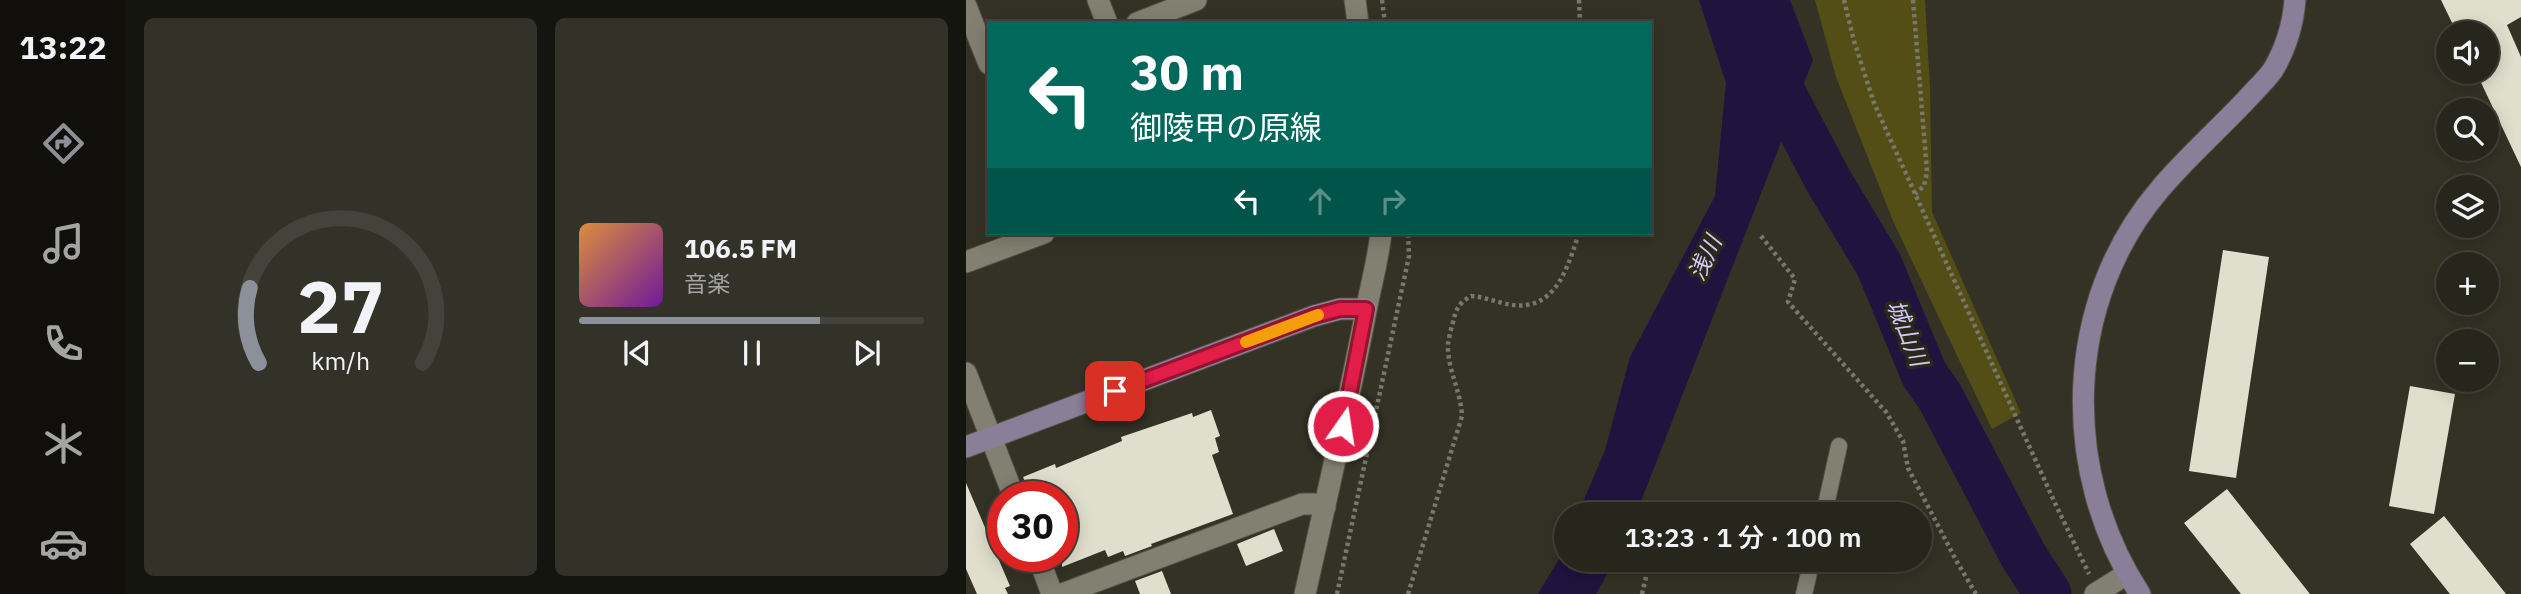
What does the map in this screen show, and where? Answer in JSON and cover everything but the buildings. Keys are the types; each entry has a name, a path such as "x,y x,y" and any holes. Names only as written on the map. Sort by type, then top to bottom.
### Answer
{"street":[{"path":"1098,0 1106,21"},
{"path":"1142,21 1196,0"},
{"path":"1356,0 1358,21"},
{"path":"2140,594 2127,574 2097,506 2087,465 2082,393 2087,344 2112,263 2129,232 2158,190 2272,72 2286,44 2295,0"},
{"path":"966,6 987,59"},
{"path":"966,262 1039,235"},
{"path":"1305,594 1355,372 1366,309 1379,257 1381,235"},
{"path":"966,447 1314,316 1340,309 1366,309"},
{"path":"966,373 1008,481"},
{"path":"1062,594 1301,504 1314,504 1325,508"},
{"path":"1044,572 1052,594"},
{"path":"2096,593 2127,574"}],"lane":[{"path":"1827,502 1839,446"},
{"path":"1804,594 1809,572"}],"path":[{"path":"1382,0 1385,21"},
{"path":"1579,0 1580,21"},
{"path":"1844,0 1874,103 2054,501 2086,565 2096,593"},
{"path":"1913,0 1927,172 1924,186 1915,194"},
{"path":"1337,594 1409,256 1408,235"},
{"path":"1409,594 1462,416 1462,404 1450,362 1448,344 1455,312 1460,302 1471,296 1525,306 1539,300 1552,291 1563,276 1578,235"},
{"path":"1761,236 1795,279 1788,302 1885,412 1897,431 1903,441 1908,468 1976,594"},
{"path":"1642,594 1647,572"}],"shaded area":[{"path":"1815,0 1925,0 1930,87 1932,212 2021,413 1992,429 1893,221 1836,77"}],"water":[{"name":"浅川","path":"1699,0 1790,0 1813,60 1641,502 1583,502 1605,450 1630,357 1715,196 1726,83"},
{"path":"1554,567 1554,572 1608,572 1596,594 1538,594"}],"waterway":[{"name":"城山川","path":"1739,0 1770,70 1828,180 1879,265 1924,374 1940,397 2023,555 2048,594"}],"slow traffic":[{"path":"1246,342 1318,315"}],"route":[{"path":"1115,391 1314,316 1340,309 1366,309 1343,426"}]}
